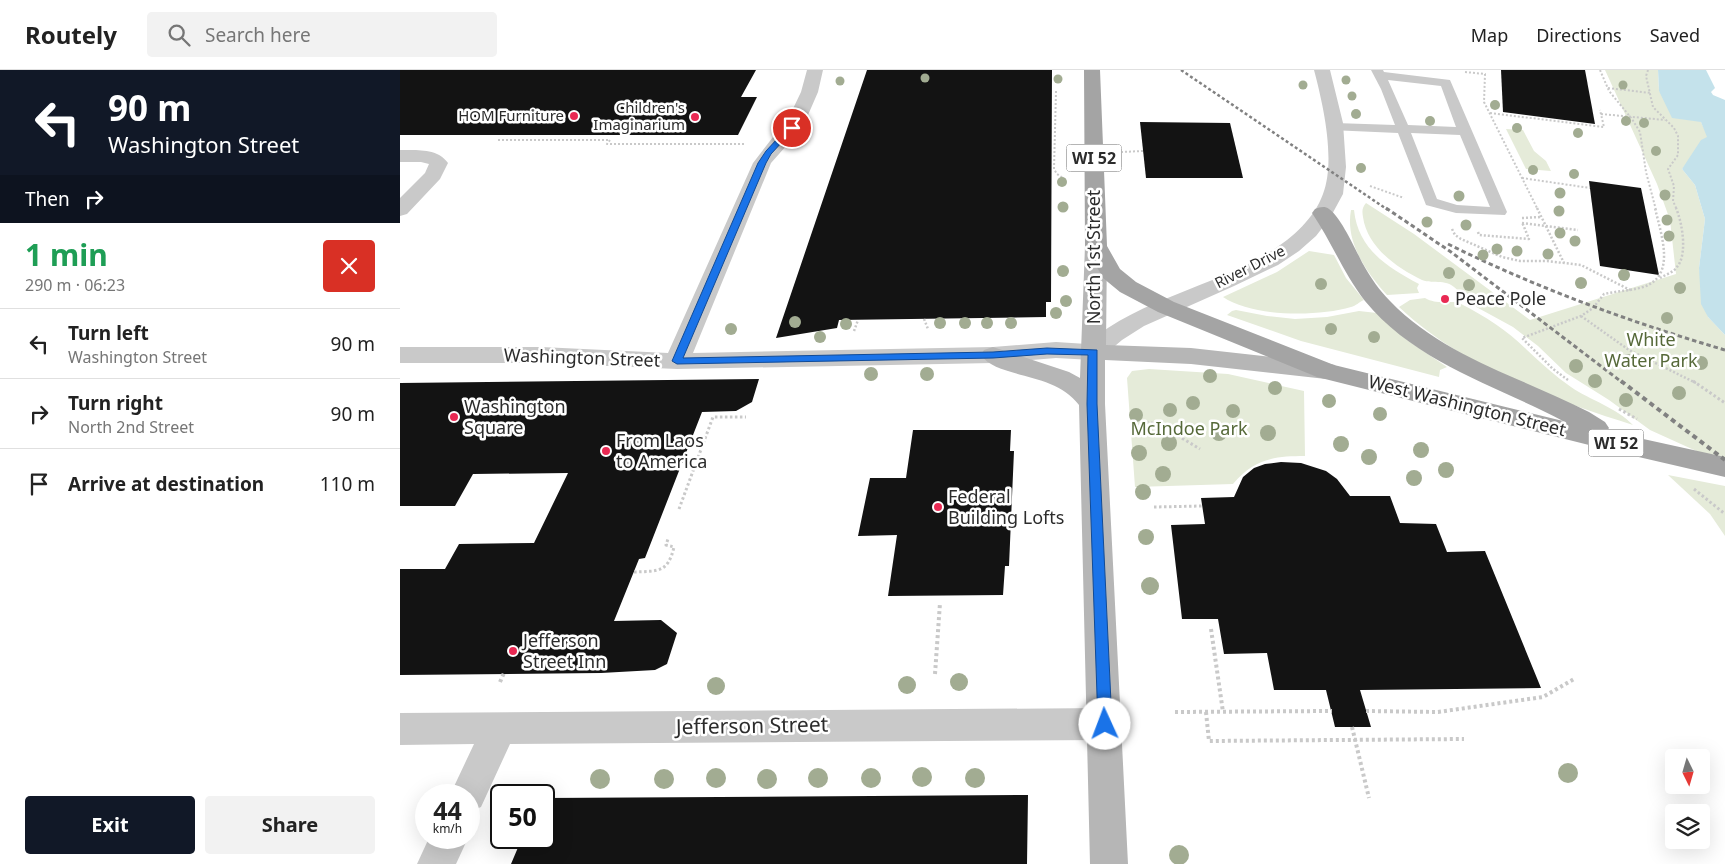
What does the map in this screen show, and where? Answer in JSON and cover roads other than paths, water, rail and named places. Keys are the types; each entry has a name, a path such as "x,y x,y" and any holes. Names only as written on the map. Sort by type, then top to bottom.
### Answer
{"main road":[{"name":"North 1st Street","path":"1092,70 1096,246 1092,404 1109,864"},
{"path":"1322,213 1336,231 1356,271 1368,289 1388,312 1404,326 1452,358 1574,415 1617,443"},
{"name":"West Washington Street","path":"1096,246 1104,263 1116,278 1138,293 1166,307 1326,371"},
{"name":"West Washington Street","path":"1093,352 1191,356 1326,371 1617,443 1725,467"},
{"path":"993,355 1008,362 1035,368 1059,377 1080,390 1092,404"}],"street":[{"path":"677,361 762,163 774,146 795,123 812,85 815,70"},
{"name":"River Drive","path":"1093,352 1118,331 1272,259 1298,240 1322,213 1333,194 1337,175 1335,127 1322,70"},
{"path":"400,156 428,157 439,163 433,175 400,210"},
{"name":"Washington Street","path":"400,355 541,355 616,360 677,361 993,355 1047,351 1093,352"},
{"name":"Jefferson Street","path":"400,729 1105,724"},
{"path":"473,784 499,729"},
{"path":"436,864 444,849"}],"lane":[{"path":"1378,72 1446,82 1464,131 1500,212 1456,209 1431,202 1378,72"},
{"path":"1335,127 1464,131"}],"water":[{"path":"1658,70 1706,70 1715,88 1711,92 1713,95 1725,100 1725,335 1708,317 1701,304 1699,268 1705,219 1695,185 1682,169 1701,140 1707,137 1701,122 1672,118 1659,91"}],"railway":[{"path":"1181,70 1388,210"},
{"path":"1386,208 1451,252 1623,383"},
{"path":"1448,244 1515,275 1584,303 1654,328 1725,350"},
{"path":"1621,381 1725,460"}],"place":[{"name":"HOM Furniture","path":"574,116"},
{"name":"Children's Imaginarium","path":"695,117"},
{"name":"Peace Pole","path":"1445,299"},
{"name":"Washington Square","path":"454,417"},
{"name":"From Laos to America","path":"606,451"},
{"name":"Federal Building Lofts","path":"938,507"},
{"name":"Jefferson Street Inn","path":"513,651"}],"park label":[{"name":"White Water Park","path":"1651,350"},
{"name":"McIndoe Park","path":"1189,429"}]}
